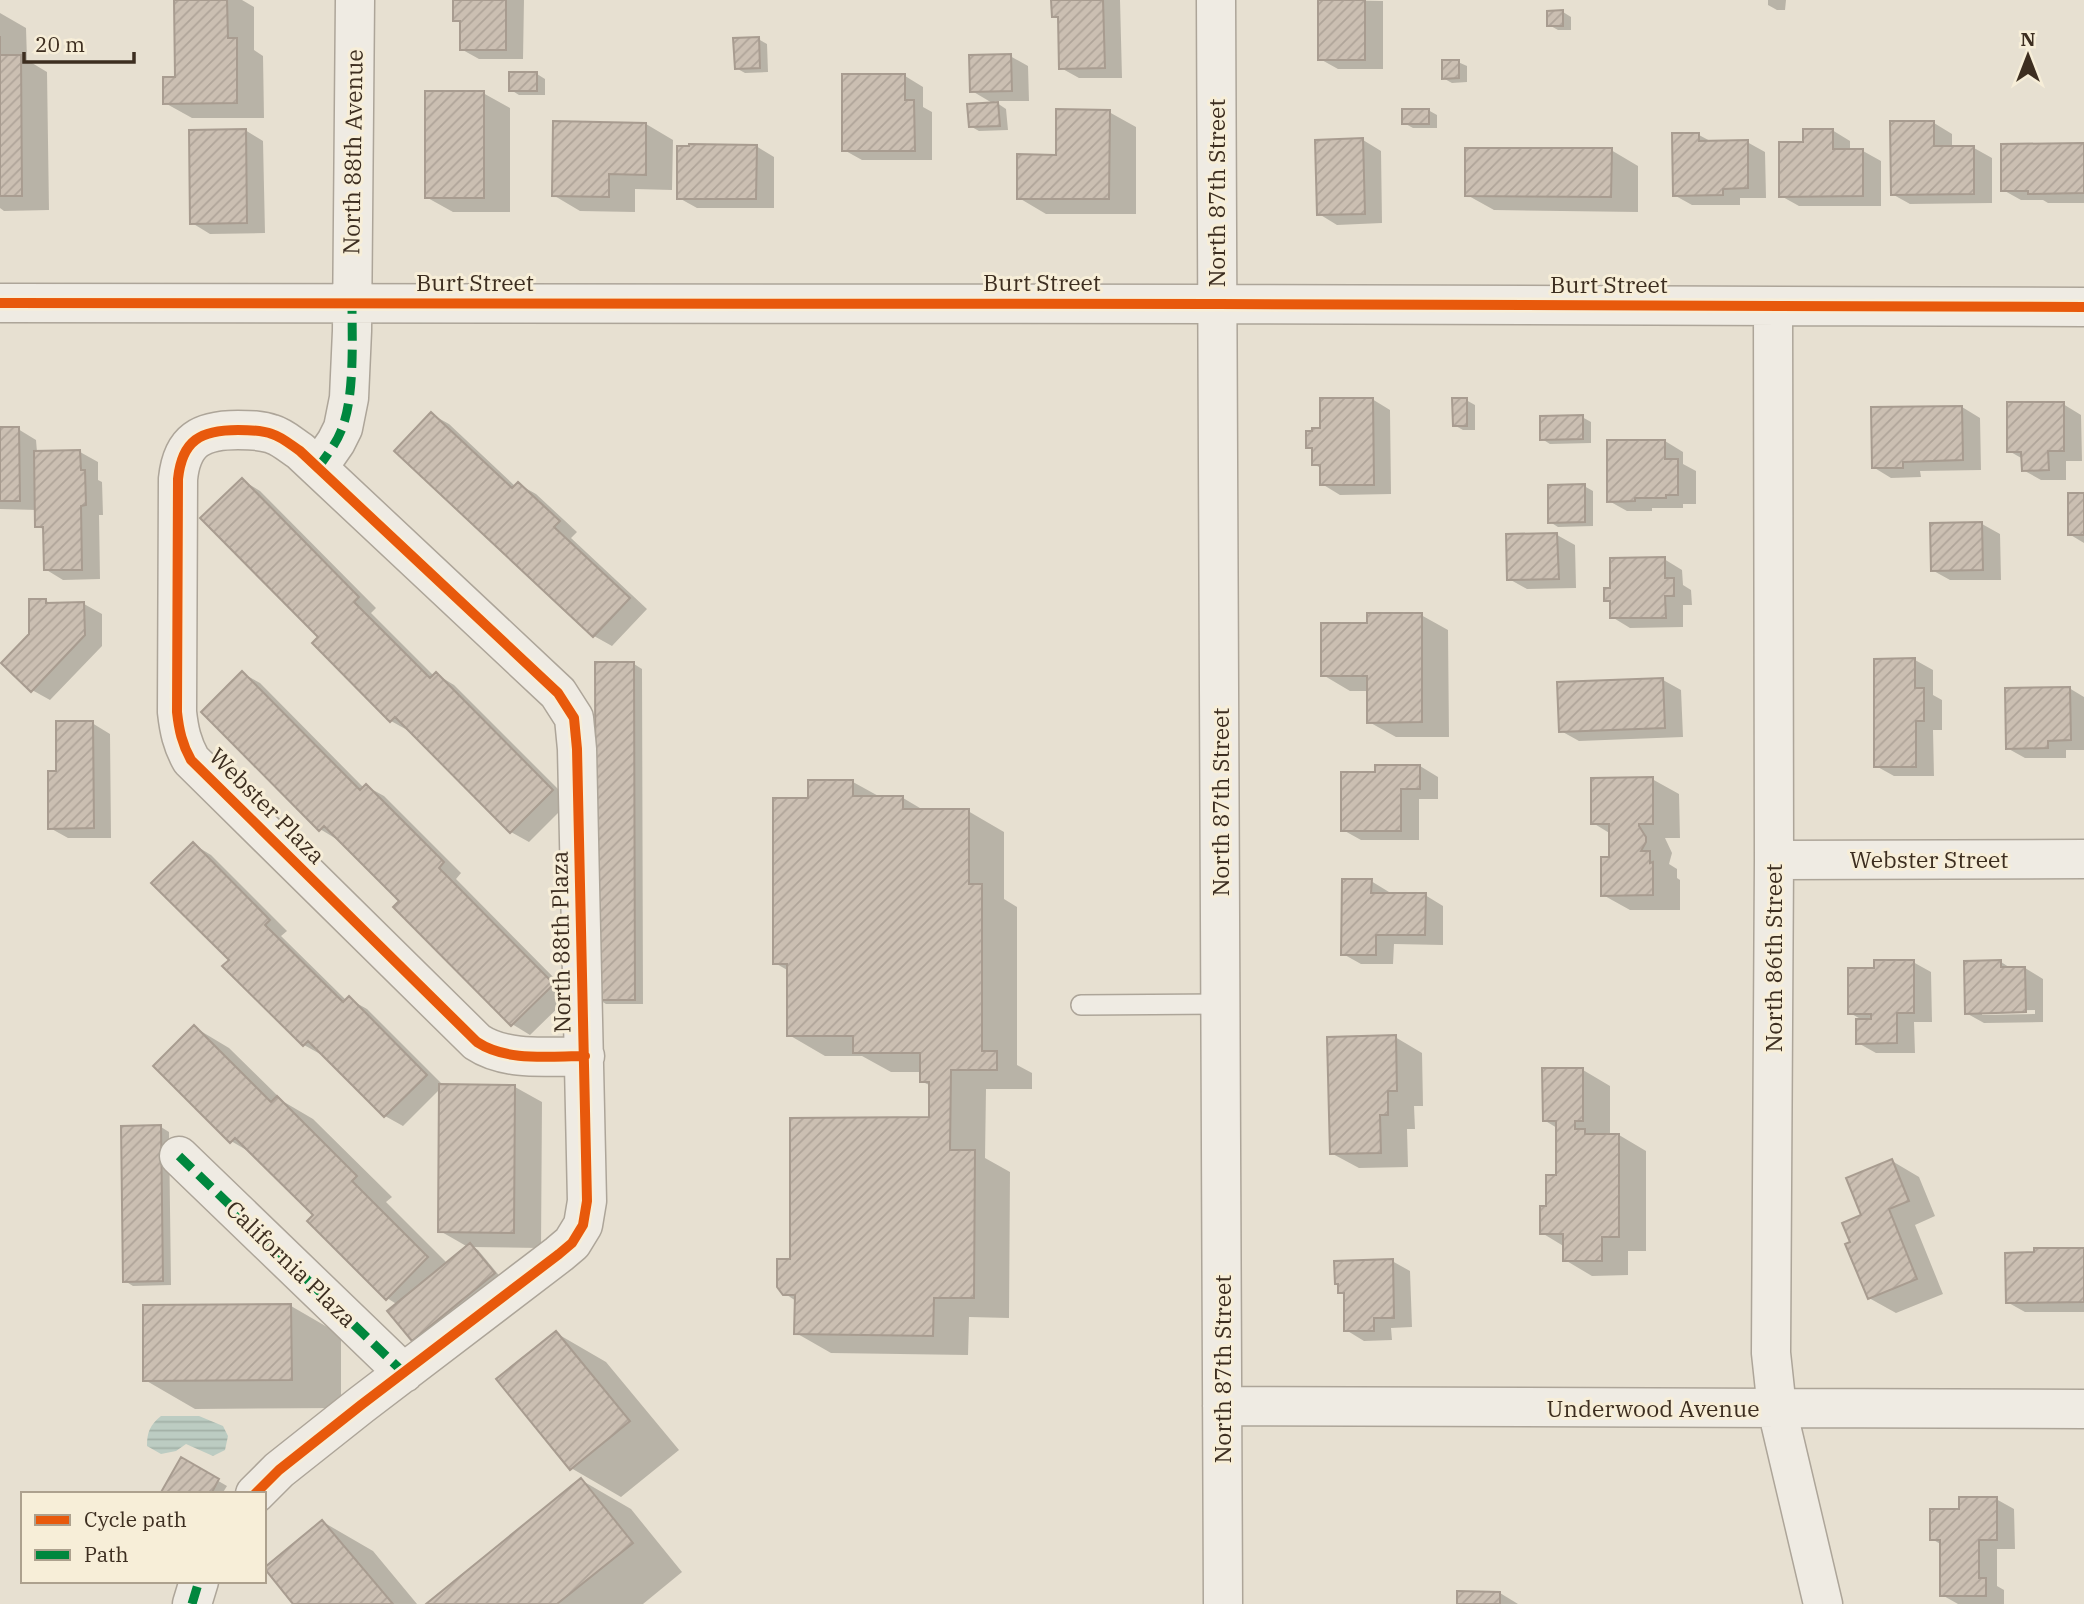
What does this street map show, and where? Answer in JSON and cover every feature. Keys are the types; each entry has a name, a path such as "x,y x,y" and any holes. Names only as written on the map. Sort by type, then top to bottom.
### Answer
{"street":[{"name":"North 88th Avenue","path":"352,304 355,0"},
{"name":"North 87th Street","path":"1216,0 1223,1604"},
{"name":"Burt Street","path":"0,303 2084,307"},
{"path":"318,468 343,428 351,368 352,304"},
{"name":"North 86th Street","path":"1773,307 1771,1353 1777,1409 1824,1604"},
{"name":"Webster Plaza","path":"318,468 286,441 269,432 209,432 195,439 185,449 179,463 178,479 177,712 184,747 204,775 477,1042 486,1048 526,1056 585,1056"},
{"name":"North 88th Plaza","path":"258,1492 298,1455 559,1254 576,1238 583,1224 587,1201 577,749 574,718 565,701 547,681 318,468"},
{"name":"Webster Street","path":"1774,860 2084,859"},
{"name":"California Plaza","path":"179,1156 404,1373"},
{"name":"Underwood Avenue","path":"1223,1406 2084,1409"},
{"path":"192,1604 198,1583"}],"lane":[{"path":"1081,1005 1222,1004"}],"shaded area":[{"path":"161,1416 199,1416 223,1426 228,1436 225,1450 213,1456 186,1444 176,1451 161,1454 147,1446 150,1429"}],"building":[{"path":"174,0 227,0 228,38 237,38 237,103 163,104 163,77 175,77"},
{"path":"453,0 506,0 506,50 460,50 460,21 453,21"},
{"path":"1051,0 1103,0 1105,68 1059,69 1058,17 1052,17"},
{"path":"1318,0 1365,0 1365,60 1318,60"},
{"path":"1563,10 1563,26 1547,26 1547,11"},
{"path":"759,37 760,68 735,69 733,38"},
{"path":"1011,54 1012,91 970,92 969,55"},
{"path":"0,55 21,55 22,196 0,196"},
{"path":"1442,60 1459,60 1459,78 1442,79"},
{"path":"509,72 537,72 537,91 509,91"},
{"path":"842,74 905,74 905,100 914,100 915,151 842,151"},
{"path":"425,91 484,91 484,198 425,198"},
{"path":"998,102 1000,126 969,127 967,104"},
{"path":"1056,109 1110,110 1109,199 1017,199 1017,154 1056,155"},
{"path":"1402,109 1429,109 1429,124 1402,124"},
{"path":"553,121 646,123 646,175 609,174 609,197 552,196"},
{"path":"1890,121 1934,121 1934,146 1974,146 1974,194 1891,195"},
{"path":"246,129 247,223 190,224 189,130"},
{"path":"1803,129 1833,129 1833,149 1863,149 1863,196 1779,197 1779,142 1803,142"},
{"path":"1672,133 1699,133 1699,141 1748,140 1748,188 1723,189 1723,195 1673,196"},
{"path":"1363,138 1365,214 1317,215 1315,140"},
{"path":"2084,143 2084,193 2028,194 2028,191 2001,191 2001,144"},
{"path":"757,145 756,199 677,199 677,146"},
{"path":"1465,148 1612,148 1611,197 1465,196"},
{"path":"1320,398 1373,398 1374,485 1320,485 1320,465 1312,465 1312,448 1306,448 1306,431 1320,428"},
{"path":"1452,398 1467,398 1467,426 1453,426"},
{"path":"2007,402 2064,402 2064,451 2048,451 2049,470 2022,471 2021,452 2007,452"},
{"path":"1962,406 1963,460 1903,462 1903,468 1872,468 1871,407"},
{"path":"431,412 512,488 518,482 560,521 554,527 630,598 593,637 394,451"},
{"path":"1583,415 1583,439 1540,440 1540,416"},
{"path":"0,427 19,427 20,501 0,501"},
{"path":"1607,440 1665,440 1665,459 1678,459 1678,495 1607,502"},
{"path":"80,450 81,470 85,470 86,505 81,506 82,570 44,570 43,527 35,527 34,451"},
{"path":"242,478 359,597 354,602 430,678 436,672 553,790 510,833 395,717 390,722 312,643 318,637 200,518"},
{"path":"1585,484 1585,522 1548,523 1548,485"},
{"path":"2068,493 2084,493 2084,535 2068,535"},
{"path":"1982,522 1983,570 1931,571 1930,523"},
{"path":"1557,533 1559,579 1507,580 1506,534"},
{"path":"1665,557 1665,578 1674,578 1674,596 1665,596 1666,618 1610,618 1610,601 1604,601 1604,588 1610,588 1610,558"},
{"path":"29,599 46,599 46,603 84,602 85,635 31,692 1,663 29,634"},
{"path":"1367,613 1422,613 1422,722 1367,723 1367,676 1321,676 1321,623 1367,623"},
{"path":"1915,658 1915,688 1924,688 1924,721 1916,721 1916,767 1874,767 1874,659"},
{"path":"595,662 634,662 635,1000 596,1000"},
{"path":"242,671 360,790 366,784 444,862 439,868 554,984 511,1026 393,907 399,901 324,826 319,831 201,712"},
{"path":"1663,678 1665,728 1559,732 1557,682"},
{"path":"2070,687 2071,740 2048,741 2048,748 2006,749 2005,688"},
{"path":"56,721 93,721 94,828 48,829 48,771 56,771"},
{"path":"1375,765 1420,765 1420,789 1401,789 1401,831 1341,831 1341,772 1375,772"},
{"path":"1653,777 1653,824 1639,826 1646,837 1641,851 1650,851 1650,863 1653,862 1653,895 1601,896 1601,857 1609,857 1609,824 1591,824 1591,778"},
{"path":"808,780 853,780 853,796 903,796 903,809 969,809 969,884 982,884 982,1051 997,1051 997,1070 951,1070 950,1150 975,1150 974,1298 934,1298 933,1336 794,1334 795,1295 783,1295 777,1287 777,1259 790,1259 790,1118 929,1117 929,1082 920,1082 920,1053 853,1053 853,1036 787,1036 787,964 773,964 773,798 808,798"},
{"path":"193,842 270,920 265,925 343,1002 349,996 427,1075 384,1117 308,1041 303,1046 222,966 229,960 151,883"},
{"path":"1342,879 1372,879 1371,893 1426,893 1425,935 1376,935 1376,955 1341,955"},
{"path":"1874,960 1914,960 1914,1013 1897,1013 1897,1043 1856,1044 1856,1019 1871,1019 1871,1014 1848,1014 1848,968 1874,968"},
{"path":"2001,960 2001,967 2025,967 2026,1012 1965,1014 1964,961"},
{"path":"194,1025 271,1102 277,1096 357,1176 352,1181 428,1257 386,1300 307,1221 313,1215 235,1138 230,1143 153,1066"},
{"path":"1396,1035 1397,1091 1388,1091 1388,1115 1380,1115 1381,1153 1330,1154 1327,1037"},
{"path":"1542,1068 1583,1068 1583,1121 1575,1121 1575,1129 1585,1129 1585,1134 1619,1134 1619,1237 1602,1237 1602,1261 1563,1261 1563,1234 1540,1234 1540,1206 1546,1206 1546,1175 1556,1175 1556,1121 1543,1121"},
{"path":"439,1084 515,1085 514,1233 438,1232"},
{"path":"161,1125 163,1281 123,1282 121,1126"},
{"path":"1892,1159 1909,1201 1889,1209 1917,1279 1868,1299 1845,1244 1850,1242 1842,1223 1861,1215 1846,1178"},
{"path":"470,1243 495,1273 412,1341 387,1311"},
{"path":"2034,1248 2084,1248 2084,1302 2006,1303 2005,1253 2034,1252"},
{"path":"1393,1259 1394,1318 1374,1318 1374,1331 1344,1331 1344,1293 1338,1293 1338,1284 1335,1284 1334,1261"},
{"path":"291,1304 292,1380 143,1381 143,1305"},
{"path":"556,1331 630,1421 570,1470 496,1379"},
{"path":"181,1457 219,1479 212,1492 161,1492"},
{"path":"581,1478 633,1543 557,1604 426,1604"},
{"path":"1959,1497 1997,1497 1997,1540 1979,1540 1979,1578 1986,1578 1986,1596 1940,1596 1940,1540 1930,1540 1930,1509 1959,1509"},
{"path":"322,1520 393,1604 293,1604 266,1570 266,1566"},
{"path":"1457,1591 1500,1592 1500,1604 1457,1604"}],"marked path":[{"path":"318,468 341,431 349,402 352,304"},
{"path":"179,1156 404,1373"},
{"path":"192,1604 198,1583"}],"cycle path":[{"path":"0,303 2084,307"},
{"path":"255,430 276,435 300,451 558,693 574,718 577,749 584,1056 515,1055 502,1053 477,1042 191,760 181,737 177,712 178,479 180,466 189,446 204,435 255,430"},
{"path":"257,1492 279,1470 361,1405 572,1243 583,1225 587,1201 584,1056"}]}
